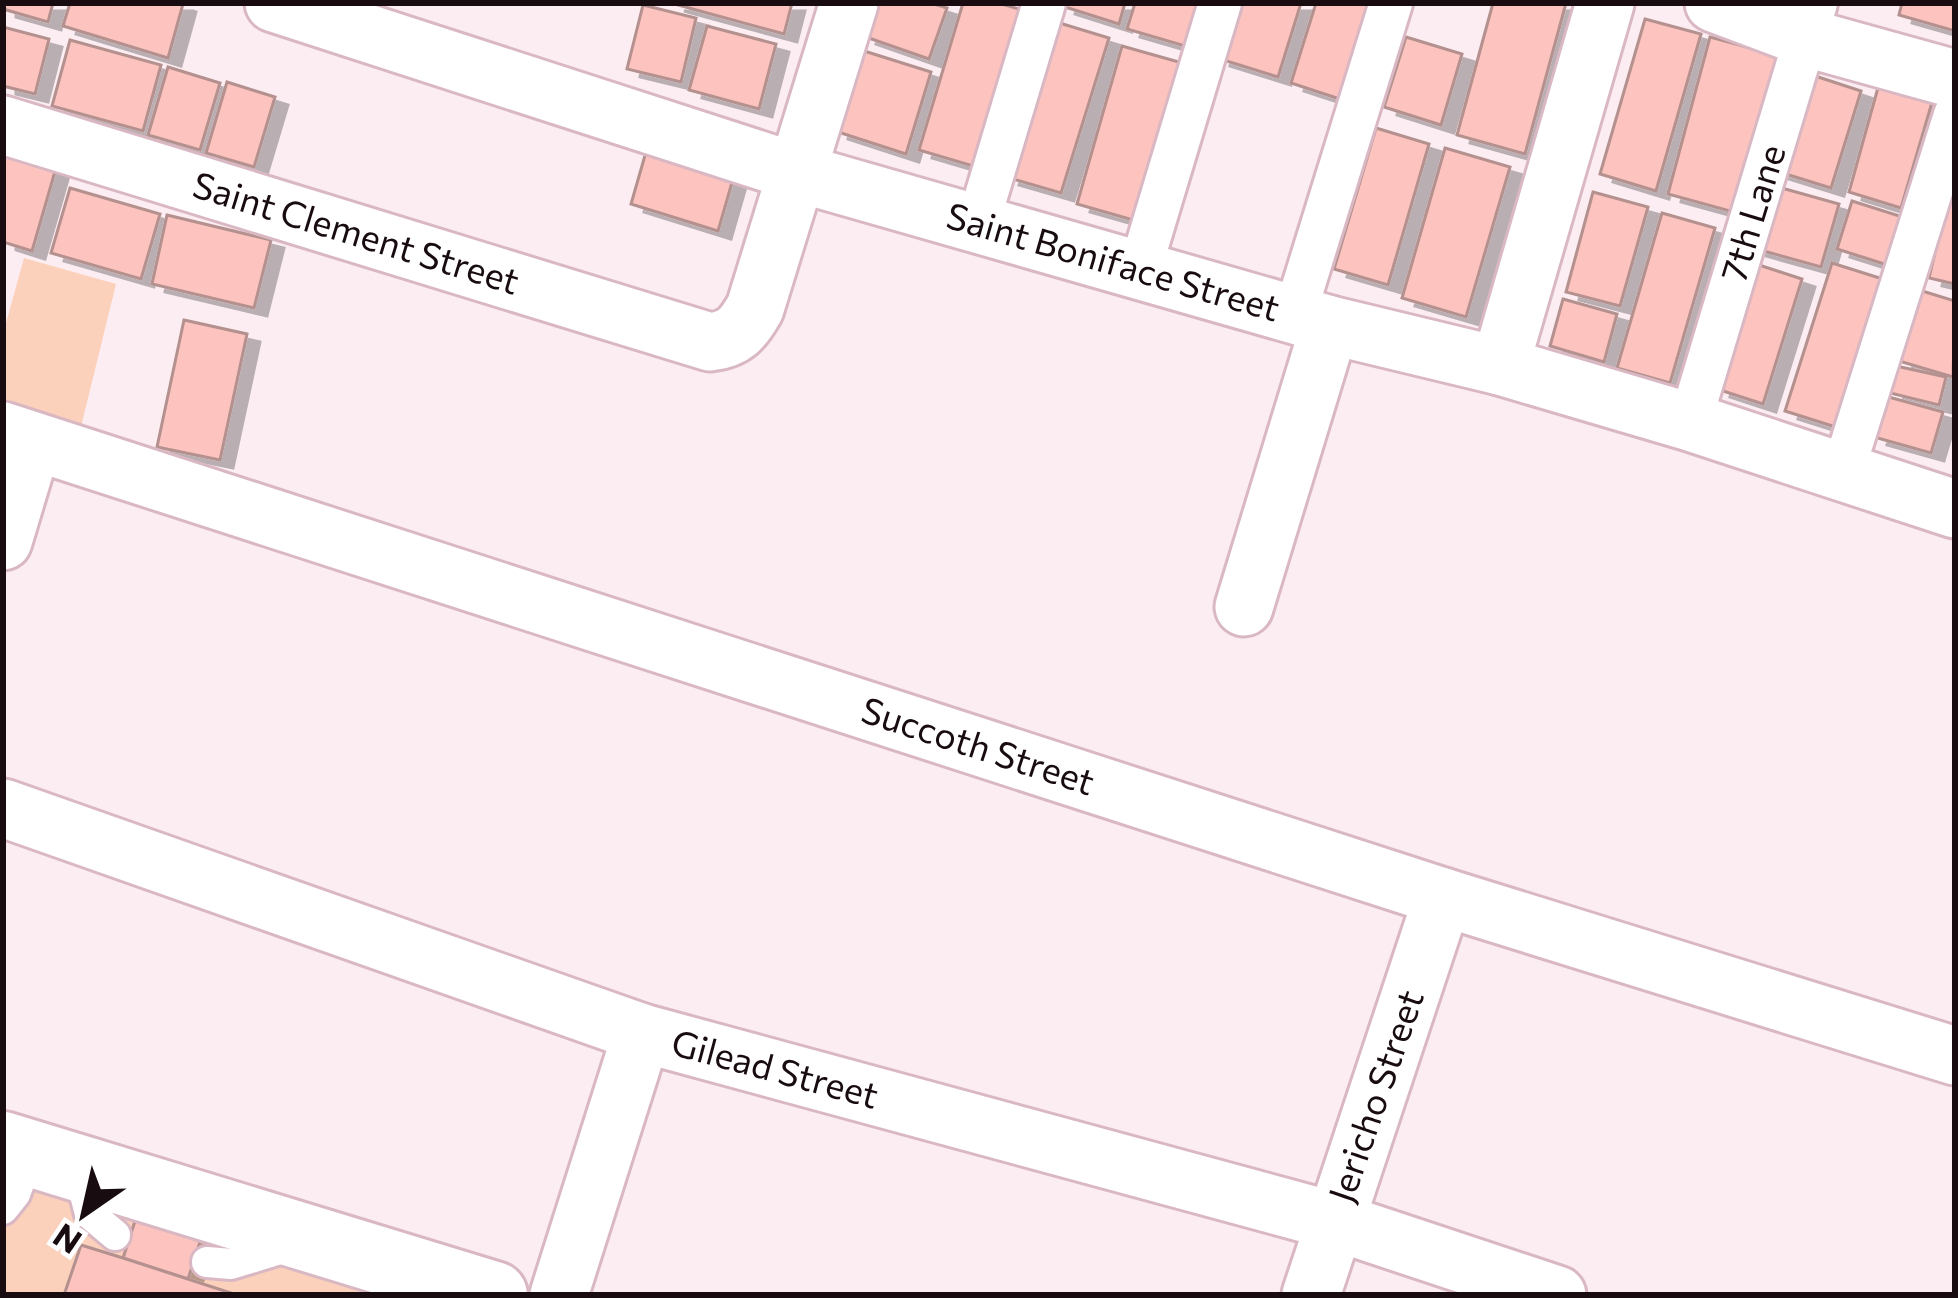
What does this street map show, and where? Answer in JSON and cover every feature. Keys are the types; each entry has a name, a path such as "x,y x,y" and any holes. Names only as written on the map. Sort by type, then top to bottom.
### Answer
{"street":[{"name":"Saint Boniface Street","path":"274,3 799,173 1312,319 1500,366 1955,509"},
{"path":"799,173 849,3"},
{"path":"978,223 1044,3"},
{"path":"1140,269 1220,3"},
{"path":"1244,607 1391,3"},
{"path":"1500,366 1605,3"},
{"path":"1714,3 1811,20 1955,79"},
{"name":"7th Lane","path":"1690,422 1811,20"},
{"path":"1844,471 1955,115"},
{"name":"Saint Clement Street","path":"3,124 710,342 728,340 742,330 755,308 799,173"},
{"path":"3,541 18,436"},
{"name":"Succoth Street","path":"18,436 1443,897 1955,1056"},
{"name":"Gilead Street","path":"3,808 642,1033 1334,1221 1557,1295"},
{"name":"Jericho Street","path":"1311,1295 1443,897"},
{"path":"559,1295 642,1033"},
{"path":"28,1168 314,1238 494,1295"}],"lane":[{"path":"28,1168 115,1235"},
{"path":"207,1262 241,1262 314,1238"}],"shaded area":[{"path":"24,258 116,284 78,439 3,418 3,334"},
{"path":"3,1168 398,1295 3,1295"}],"building":[{"path":"3,3 53,3 48,22 3,9"},
{"path":"70,3 183,4 168,58 63,26"},
{"path":"671,3 792,3 784,34"},
{"path":"874,3 931,3 947,8 929,59 863,36"},
{"path":"963,3 998,3 1029,12 983,169 919,150"},
{"path":"1063,3 1125,3 1119,24"},
{"path":"1135,3 1198,3 1185,46 1127,29"},
{"path":"1234,3 1301,3 1278,77 1217,58"},
{"path":"1316,3 1383,3 1352,103 1291,83"},
{"path":"1493,3 1566,3 1525,154 1457,135"},
{"path":"1902,3 1955,3 1955,31 1899,15"},
{"path":"643,5 696,18 681,82 627,69"},
{"path":"1645,19 1701,34 1656,191 1600,174"},
{"path":"1053,21 1109,38 1061,193 1006,177"},
{"path":"707,26 776,44 759,109 689,90"},
{"path":"3,27 49,39 35,94 3,86"},
{"path":"1406,37 1462,54 1441,125 1384,107"},
{"path":"1710,37 1780,56 1737,213 1668,194"},
{"path":"70,40 161,65 143,131 52,106"},
{"path":"1122,46 1186,64 1140,222 1077,204"},
{"path":"861,50 931,72 906,154 835,131"},
{"path":"168,67 220,83 200,150 148,135"},
{"path":"1806,73 1861,91 1831,188 1776,171"},
{"path":"227,82 275,97 254,167 206,153"},
{"path":"1879,84 1933,99 1901,208 1849,192"},
{"path":"1376,128 1429,144 1388,285 1334,269"},
{"path":"1445,148 1510,167 1466,317 1402,298"},
{"path":"646,152 733,179 718,231 631,204"},
{"path":"3,153 56,168 32,251 3,242"},
{"path":"1955,169 1955,284 1929,278"},
{"path":"1771,185 1839,204 1821,267 1753,248"},
{"path":"70,188 160,214 141,279 51,253"},
{"path":"1593,192 1648,207 1620,306 1566,292"},
{"path":"1852,201 1912,220 1897,268 1837,249"},
{"path":"1662,213 1715,228 1670,383 1617,368"},
{"path":"167,215 271,240 254,308 152,284"},
{"path":"1832,263 1889,281 1842,429 1785,411"},
{"path":"1756,264 1802,279 1763,404 1717,389"},
{"path":"1919,290 1955,301 1953,377 1899,361"},
{"path":"1563,299 1617,314 1604,362 1550,346"},
{"path":"184,320 247,334 220,460 157,447"},
{"path":"1896,366 1946,377 1939,405 1890,393"},
{"path":"1885,396 1943,412 1931,453 1874,437"},
{"path":"136,1218 201,1239 188,1279 123,1258"},
{"path":"81,1245 123,1258 237,1295 64,1295"}]}
